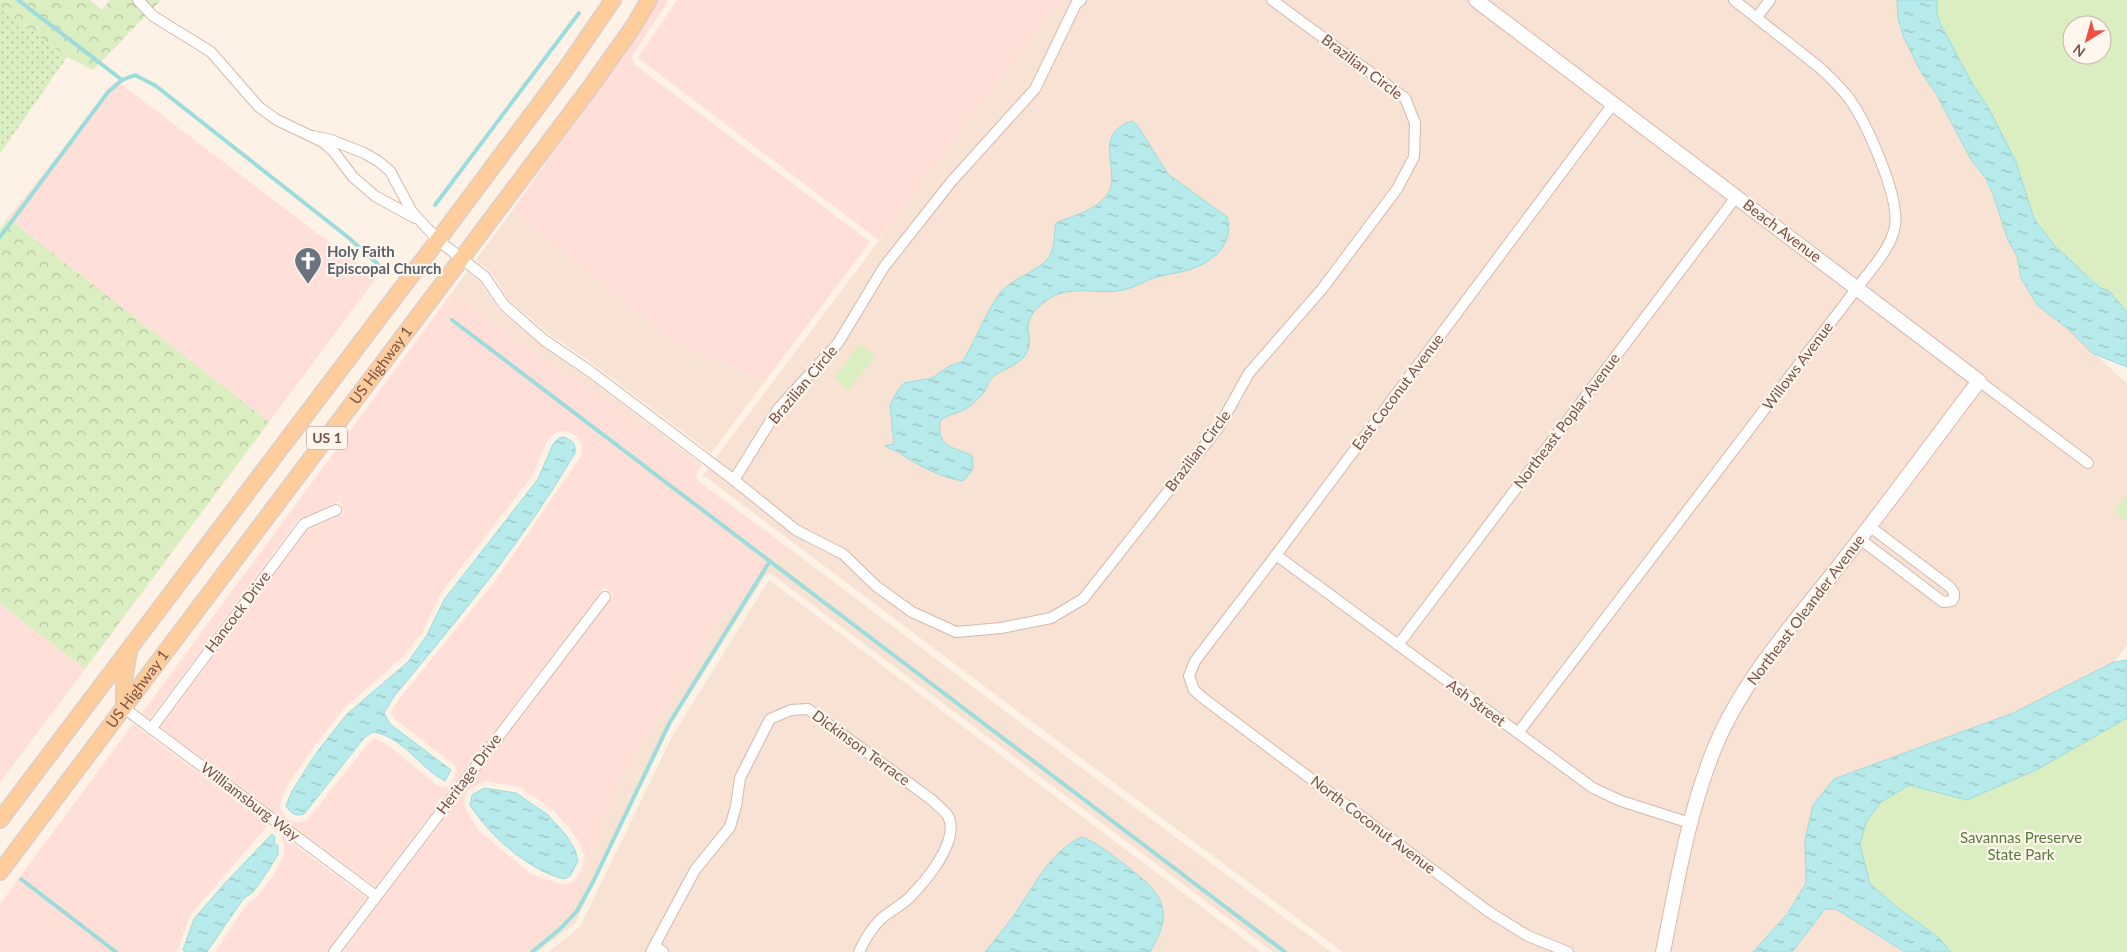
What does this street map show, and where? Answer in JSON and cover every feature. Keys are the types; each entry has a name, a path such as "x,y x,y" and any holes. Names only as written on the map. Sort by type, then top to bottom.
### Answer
{"main road":[{"name":"US Highway 1","path":"0,820 438,240 564,70 613,0"},
{"name":"US Highway 1","path":"0,872 589,90 633,27 649,0"},
{"path":"124,708 124,681 130,648"}],"street":[{"path":"138,0 153,16 211,52 221,61 250,99 268,114 313,136 334,152 352,176 375,196 422,222"},
{"name":"Brazilian Circle","path":"734,480 778,410 838,343 884,268 951,182 1034,89 1076,4 1081,0"},
{"name":"Brazilian Circle","path":"313,136 331,140 364,153 378,161 390,171 412,212 438,240 485,277 504,305 544,340 588,369 734,480 796,530 843,554 876,586 912,612 956,632 1001,628 1051,618 1083,599 1219,427 1249,373 1322,289 1398,189 1414,156 1415,123 1405,98 1272,0"},
{"name":"Beach Avenue","path":"1476,0 2088,463"},
{"name":"Willows Avenue","path":"1518,733 1858,288 1887,248 1895,226 1895,205 1881,164 1859,114 1841,88 1819,66 1734,0"},
{"path":"1757,17 1770,0"},
{"name":"East Coconut Avenue","path":"1190,682 1190,670 1195,661 1613,104"},
{"name":"Northeast Poplar Avenue","path":"1398,645 1736,197"},
{"name":"Northeast Oleander Avenue","path":"1663,952 1690,823 1715,748 1733,709 1756,671 1860,539 1979,381"},
{"name":"Hancock Drive","path":"151,729 304,524 336,510"},
{"path":"1860,539 1943,602 1952,601 1955,596 1954,591 1950,587 1869,526"},
{"name":"Ash Street","path":"1276,555 1593,788 1621,801 1690,823"},
{"name":"Heritage Drive","path":"334,952 605,597"},
{"name":"North Coconut Avenue","path":"1190,682 1194,690 1203,698 1489,912 1528,936 1568,952"},
{"name":"Williamsburg Way","path":"124,708 376,896"},
{"name":"Dickinson Terrace","path":"656,950 695,870 730,827 736,806 740,778 770,719 791,710 808,709 932,800 948,816 951,829 948,847 929,874 908,899 880,920 863,943 859,952"}],"shaded area":[{"path":"658,0 669,0 632,56 634,64 870,242 765,381 678,345 512,211 639,31"},
{"path":"677,0 1060,0 879,240 638,58"},
{"path":"1060,0 1897,0 1898,18 1904,38 1970,158 1986,179 2008,240 2017,256 2021,278 2037,305 2067,328 2127,384 2127,494 2115,512 2127,521 2127,645 2114,662 2013,713 1834,779 1813,805 1805,840 1806,883 1788,913 1753,952 1343,952 703,475"},
{"path":"117,81 376,278 269,422 8,218"},
{"path":"512,211 678,345 765,381 711,453 592,363 549,334 509,300 491,272 476,260"},
{"path":"467,272 480,282 498,309 540,345 584,375 702,465 701,467 471,308 453,291"},
{"path":"453,291 471,308 701,467 696,475 698,481 786,546 718,622 617,785 570,909 524,952 342,952 614,595 604,588 375,887 160,727 307,530 344,513 340,501 298,520 150,719 142,713","holes":["567,431 578,437 582,445 581,456 495,581 400,698 391,712 395,719 456,766 457,772 449,786 444,788 437,785 394,750 379,740 374,739 307,820 298,823 287,819 279,808 286,787 312,749 343,709 403,657 422,632 439,596 532,476 547,441 556,432","484,781 518,787 552,809 571,830 581,846 585,858 581,871 573,881 564,885 531,874 479,831 464,807 465,795 469,790"]},
{"path":"786,546 1022,724 1331,952 1273,952 770,573 764,577 667,731 575,923 538,952 524,952 570,909 617,785 718,622"},
{"path":"769,580 1261,952 548,952 580,927 673,735"},
{"path":"0,604 85,669 0,782"},
{"path":"133,724 268,825 190,915 177,952 0,952 0,904"},
{"path":"281,835 367,898 326,952 215,952 248,903 258,896 274,874 284,856 284,845"},
{"path":"1825,909 1836,909 1905,952 1792,952"}],"green space":[{"path":"0,0 90,0 102,10 110,0 161,0 93,70 67,57 0,7"},
{"path":"1923,0 2127,0 2127,354 2071,299"},
{"path":"0,7 67,57 0,154"},
{"path":"8,218 269,422 85,669 0,604 0,229"},
{"path":"860,344 875,356 849,390 834,378"},
{"path":"2127,494 2127,521 2114,512"},
{"name":"Savannas Preserve State Park","path":"2127,687 2127,952 1928,952 1850,884 1852,802"}],"water":[{"path":"1897,0 1937,0 1937,15 1942,27 1973,85 1988,107 2016,162 2034,219 2054,245 2100,288 2109,291 2127,312 2127,367 2092,353 2067,328 2037,305 2021,278 2017,256 2008,240 1986,179 1970,158 1904,38 1898,18"},
{"path":"1132,121 1137,125 1168,174 1227,217 1228,235 1221,250 1199,266 1183,272 1157,277 1128,289 1110,292 1069,291 1045,301 1033,313 1029,322 1029,344 1022,359 994,376 984,392 964,410 947,416 940,421 941,437 944,442 972,456 973,469 963,481 946,477 930,470 885,446 894,444 890,405 904,383 932,378 948,367 963,361 1000,293 1012,282 1035,269 1047,259 1053,246 1056,223 1090,209 1107,195 1111,186 1112,176 1110,145 1113,135 1120,127"},
{"path":"564,437 573,443 575,453 555,485 513,548 395,695 384,713 390,724 451,770 445,781 402,746 383,735 373,732 364,738 304,814 296,815 286,806 292,791 317,752 347,714 408,662 427,635 444,600 538,479 553,444 559,438"},
{"path":"2127,660 2127,718 2038,769 1967,800 1909,785 1881,802 1866,822 1860,845 1870,884 1899,909 1938,937 1951,952 1905,952 1836,909 1825,909 1792,952 1753,952 1788,913 1806,883 1805,840 1813,805 1834,779 2013,713 2114,662"},
{"path":"484,788 516,793 548,815 566,835 575,850 578,861 570,876 564,879 550,875 524,860 499,840 470,805 472,795"},
{"path":"272,834 275,837 274,843 278,846 278,854 253,892 243,899 207,952 185,952 183,950 194,919"},
{"path":"1082,837 1099,846 1137,874 1155,892 1161,902 1163,912 1162,923 1150,952 985,952 1012,918 1051,862 1070,843"}],"waterway":[{"path":"18,0 122,80"},
{"path":"435,205 579,13"},
{"path":"0,237 108,92 122,80 135,75 156,86 349,238 382,268"},
{"path":"452,320 1285,952"},
{"path":"532,952 560,929 577,911 593,882 670,722 770,561"},
{"path":"21,879 116,952"}],"place":[{"name":"Holy Faith Episcopal Church","path":"308,285"}]}
